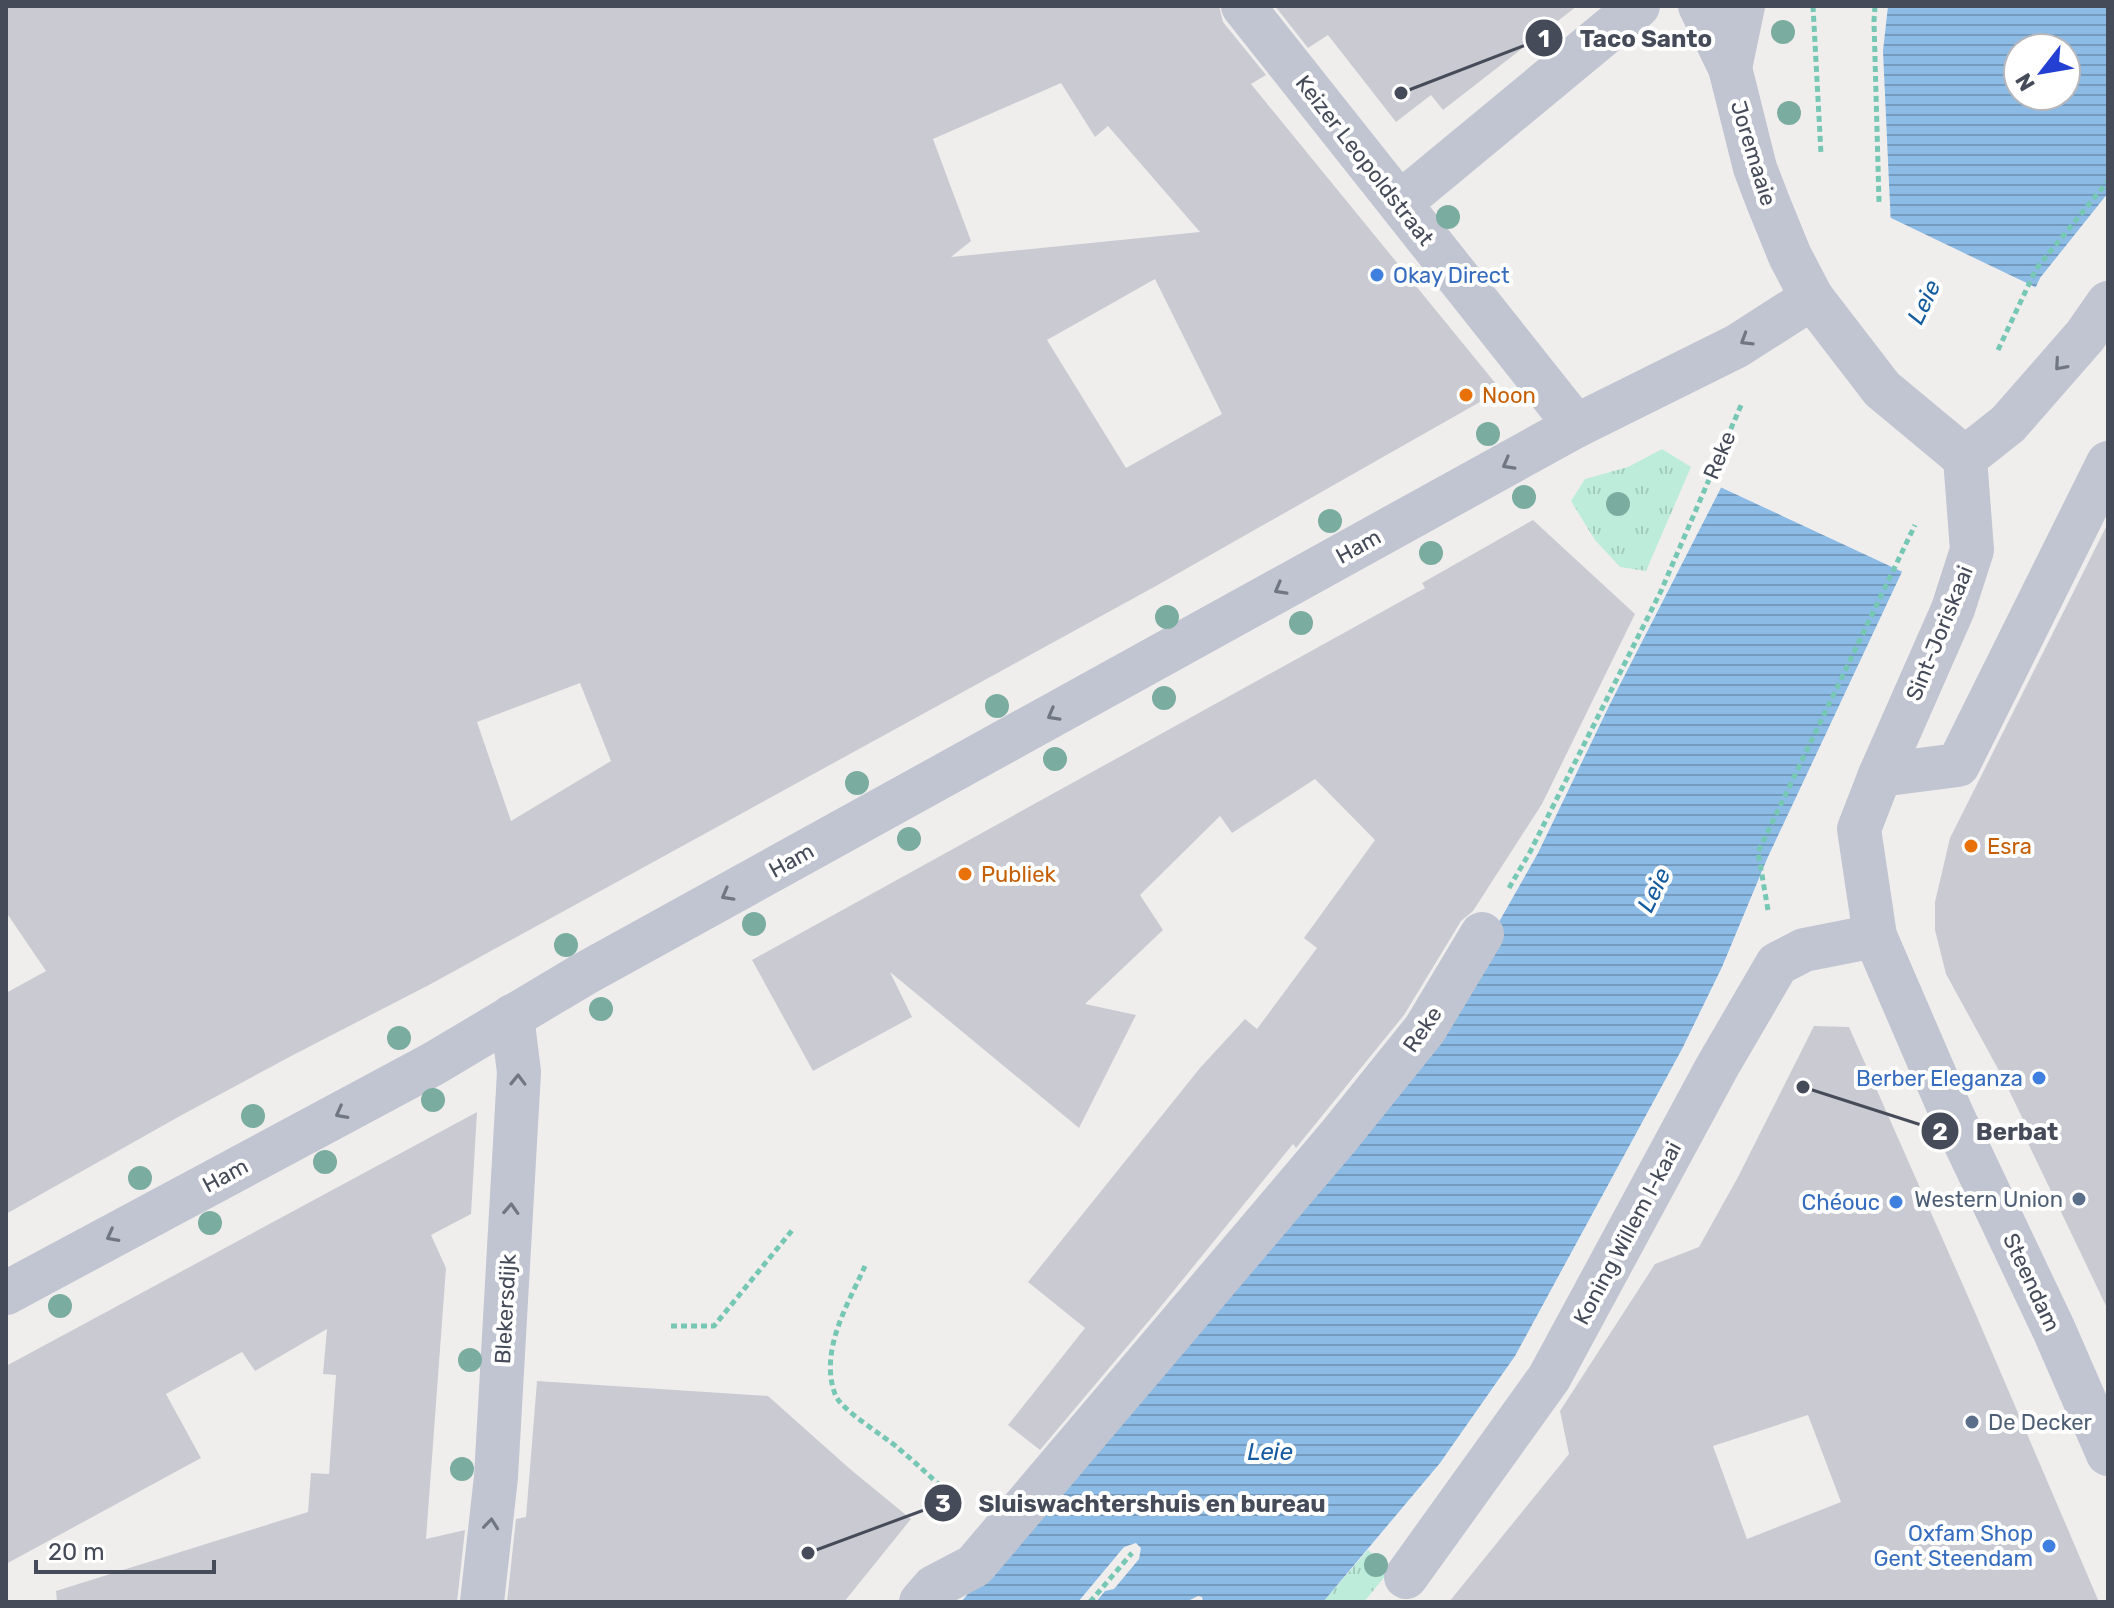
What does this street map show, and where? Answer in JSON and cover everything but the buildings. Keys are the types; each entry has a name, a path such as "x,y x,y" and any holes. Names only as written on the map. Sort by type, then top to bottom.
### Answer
{"street":[{"name":"Keizer Leopoldstraat","path":"1243,6 1576,426"},
{"path":"1400,203 1638,6"},
{"name":"Joremaaie","path":"1700,6 1730,68 1755,168 1790,256 1812,298 1882,389 1965,458"},
{"path":"1730,68 1743,6"},
{"path":"1576,426 1737,346 1812,298"},
{"path":"1965,458 2008,424 2085,336 2108,303"},
{"name":"Ham","path":"6,1293 433,1064 607,961 1576,426"},
{"name":"Sint-Joriskaai","path":"1875,936 1859,829 1953,609 1972,550 1965,458"},
{"path":"1880,775 1958,765 2108,463"},
{"name":"Reke","path":"927,1594 974,1566 1339,1136 1425,1029 1482,934"},
{"path":"1777,964 1804,950 1875,936"},
{"name":"Steendam","path":"1875,936 1953,1117 2054,1330 2108,1454"},
{"name":"Koning Willem I-kaai","path":"1406,1577 1549,1378 1717,1067 1777,964"},
{"name":"Blekersdijk","path":"482,1602 496,1477 519,1072 512,1016"}],"path":[{"path":"1813,6 1821,154"},
{"path":"1875,6 1879,202"},
{"path":"1996,354 2036,269 2108,181"},
{"name":"Reke","path":"1482,934 1530,852 1661,591 1749,386 1737,346"},
{"path":"1777,964 1758,852 1916,524"},
{"path":"671,1326 714,1326 794,1228"},
{"path":"865,1266 835,1335 830,1373 835,1397 898,1447 996,1540"},
{"path":"1090,1602 1132,1553"}],"green space":[{"path":"1662,449 1691,467 1646,571 1620,567 1595,540 1571,501 1585,479 1628,467"},
{"path":"1368,1550 1391,1569 1364,1602 1323,1602"}],"water":[{"name":"Leie","path":"1888,6 2108,6 2108,193 2040,278 1767,859 1722,967 1682,1049 1515,1356 1440,1463 1323,1602 1203,1602 1202,1597 1198,1596 1186,1602 1096,1602 1105,1591 1114,1589 1139,1559 1141,1548 1136,1543 1124,1547 1078,1602 961,1602 1323,1177 1453,1003 1538,853 1609,706 1861,215 1891,227 1883,51"}],"pier":[{"path":"1858,212 1887,221 1887,216 2039,289 1907,574 1718,486"}],"place":[{"name":"Taco Santo","path":"1401,93"},
{"name":"Okay Direct","path":"1377,275"},
{"name":"Noon","path":"1466,395"},
{"name":"Esra","path":"1971,846"},
{"name":"Publiek","path":"965,874"},
{"name":"Berber Eleganza","path":"2039,1078"},
{"name":"Berbat","path":"1803,1087"},
{"name":"Western Union","path":"2079,1199"},
{"name":"Chéouc","path":"1896,1202"},
{"name":"De Decker","path":"1972,1422"},
{"name":"Oxfam Shop Gent Steendam","path":"2049,1546"},
{"name":"Sluiswachtershuis en bureau","path":"808,1553"}]}
